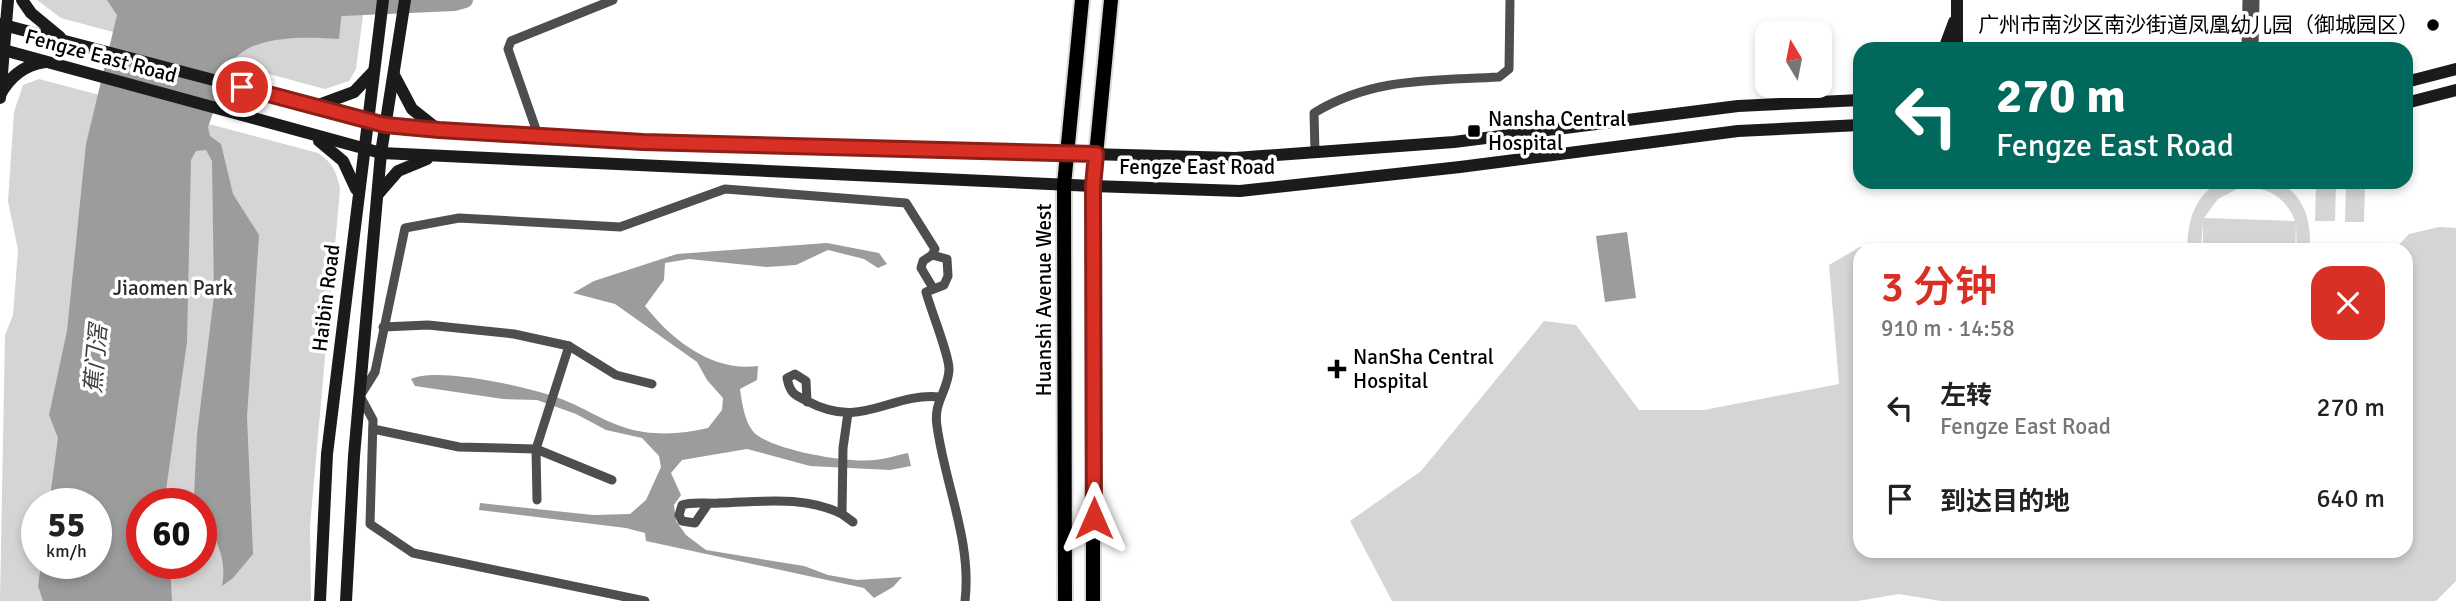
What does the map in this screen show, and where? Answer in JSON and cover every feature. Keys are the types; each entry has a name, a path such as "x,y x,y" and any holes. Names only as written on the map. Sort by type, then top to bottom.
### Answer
{"main road":[{"path":"0,97 2,24 8,0"},
{"path":"22,0 31,13 66,41"},
{"name":"Haibin Road","path":"320,601 327,454 362,149 383,0"},
{"path":"346,601 381,153 405,0"},
{"name":"Huanshi Avenue West","path":"1065,601 1064,185 1082,0"},
{"path":"1093,601 1093,186 1111,0"},
{"path":"1946,42 1957,6"},
{"path":"1956,42 1957,6"},
{"name":"Fengze East Road","path":"2,24 385,125 656,143 1235,158 1454,142 1738,106 1853,100"},
{"name":"Fengze East Road","path":"1,49 381,153 1064,185 1240,191 1474,166 1738,131 1853,125"},
{"path":"0,97 14,75 37,63 54,63"},
{"path":"2413,80 2456,69"},
{"path":"315,106 354,92 374,71"},
{"path":"393,74 412,108 439,130"},
{"path":"2413,101 2456,90"},
{"path":"307,133 328,146 343,161 357,193"},
{"path":"377,194 398,171 437,156"}],"street":[{"path":"538,135 508,49 511,41 613,0"},
{"path":"1315,152 1314,113 1339,98 1379,85 1499,77 1509,69 1510,0"},
{"path":"2246,42 2247,0"},
{"path":"2254,42 2255,0"},
{"path":"645,601 413,553 370,524 373,420 360,396 375,372 405,228 458,218 620,227 725,189 906,204 934,249 932,255 923,261 921,268 933,288"},
{"path":"932,255 947,259 948,266 944,285 926,292 950,369 935,411 940,452 958,521 968,574 965,601"},
{"path":"383,327 428,325 514,334 569,346 616,375 652,384"},
{"path":"537,500 536,449 569,346"},
{"path":"807,402 817,409 848,414 871,411 921,395 940,397"},
{"path":"842,514 843,448 848,414"},
{"path":"373,429 459,447 536,449 612,480"},
{"path":"708,504 783,500 814,504 842,514 853,522"}],"green space":[{"path":"37,0 365,0 356,69 349,81 325,89 61,18"},
{"name":"Jiaomen Park","path":"39,79 318,153 333,168 340,189 310,526 311,601 0,601 5,335 13,315 18,250 8,201 14,112 23,85"},
{"path":"2209,189 2237,189 2218,199 2204,218 2295,221 2280,199 2260,189 2289,189 2305,211 2310,243 2297,243 2296,225 2295,243 2203,243 2203,222 2202,243 2188,243 2191,220 2203,195"},
{"path":"2316,189 2336,189 2335,221 2315,221"},
{"path":"2346,189 2365,189 2364,222 2345,222"},
{"path":"2439,227 2456,228 2456,581 2436,601 1941,601 1899,594 1858,601 1392,601 1350,521 1421,471 1544,321 1576,325 1639,410 1704,410 1839,384 1829,265 1853,251 1853,558 2413,558 2413,243 2401,243 2409,234"}],"water":[{"name":"蕉门滘","path":"107,0 343,0 339,39 298,38 269,41 255,45 234,60 223,82 208,127 210,136 221,144 233,194 259,235 247,417 253,554 233,578 222,586 223,565 217,544 217,488 194,488 197,434 214,296 212,161 206,150 196,151 191,160 187,342 166,488 126,488 126,579 171,579 172,601 43,601 38,586 39,579 112,579 112,488 51,488 58,438 49,415 67,331 86,144 117,15"},
{"path":"1627,232 1636,298 1605,302 1596,236"},
{"path":"827,243 879,253 887,264 878,268 864,259 828,250 796,265 767,267 689,259 665,263 664,280 645,306 680,342 709,359 741,367 758,366 757,380 740,389 747,420 757,435 797,451 832,458 875,460 908,453 911,466 890,470 810,466 747,449 682,460 671,473 681,495 674,505 676,521 686,535 706,550 804,566 828,575 857,580 902,577 893,587 874,598 864,588 646,541 645,533 626,528 479,510 480,503 593,515 630,514 646,500 661,467 659,456 642,438 606,430 576,414 537,400 503,399 415,386 411,379 442,375 510,385 564,400 613,423 644,432 676,433 708,428 722,410 723,398 707,380 697,362 615,304 573,293 594,281 677,254"}],"waterway":[{"path":"342,8 454,3 465,0"}],"place":[{"name":"广州市南沙区南沙街道凤凰幼儿园（御城园区）","path":"2433,25"},
{"name":"Nansha Central Hospital","path":"1474,131"},
{"name":"NanSha Central Hospital","path":"1337,369"}],"route":[{"path":"242,87 385,125 439,130 643,142 1096,154 1093,186 1094,518"}]}
